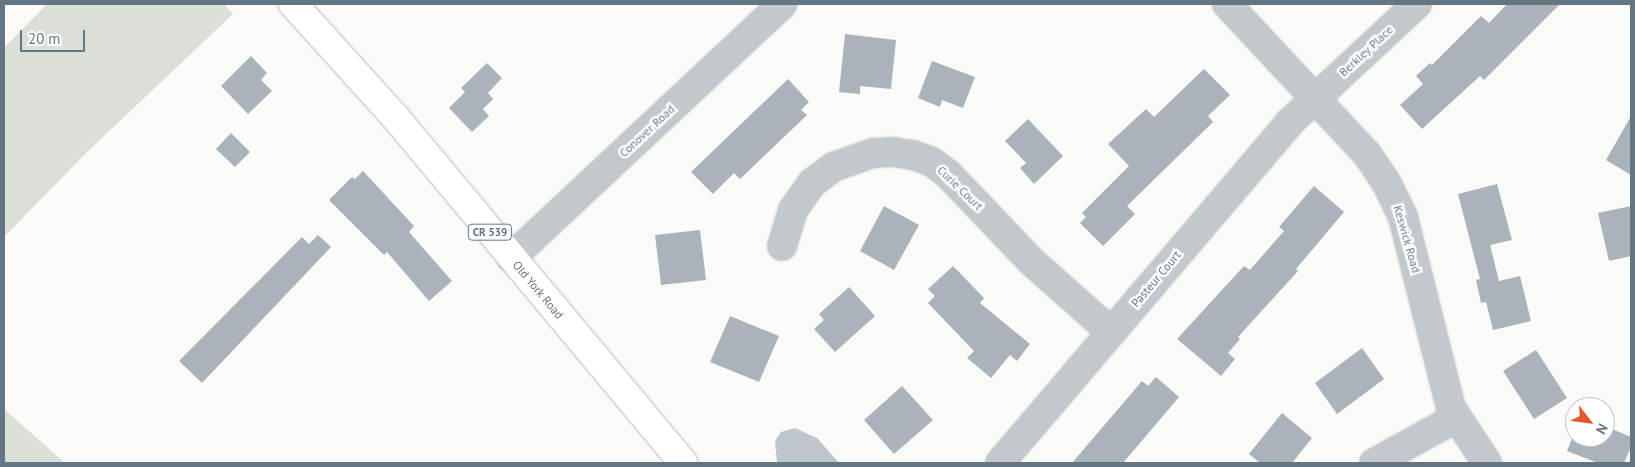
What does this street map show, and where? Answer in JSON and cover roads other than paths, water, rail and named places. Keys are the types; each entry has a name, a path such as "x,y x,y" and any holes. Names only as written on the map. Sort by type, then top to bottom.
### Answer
{"main road":[{"name":"Old York Road","path":"293,4 396,118 683,463"}],"street":[{"name":"Conover Road","path":"511,258 782,4"},
{"name":"Keswick Road","path":"1227,4 1367,154 1397,202 1456,418 1487,463"},
{"name":"Berkley Place","path":"1315,98 1417,4"},
{"name":"Pasteur Court","path":"1000,463 1280,133 1315,98"},
{"name":"Curie Court","path":"782,246 793,210 812,183 833,167 873,153 893,152 913,156 932,162 948,174 1031,261 1111,332"},
{"path":"1374,463 1456,418"}]}
